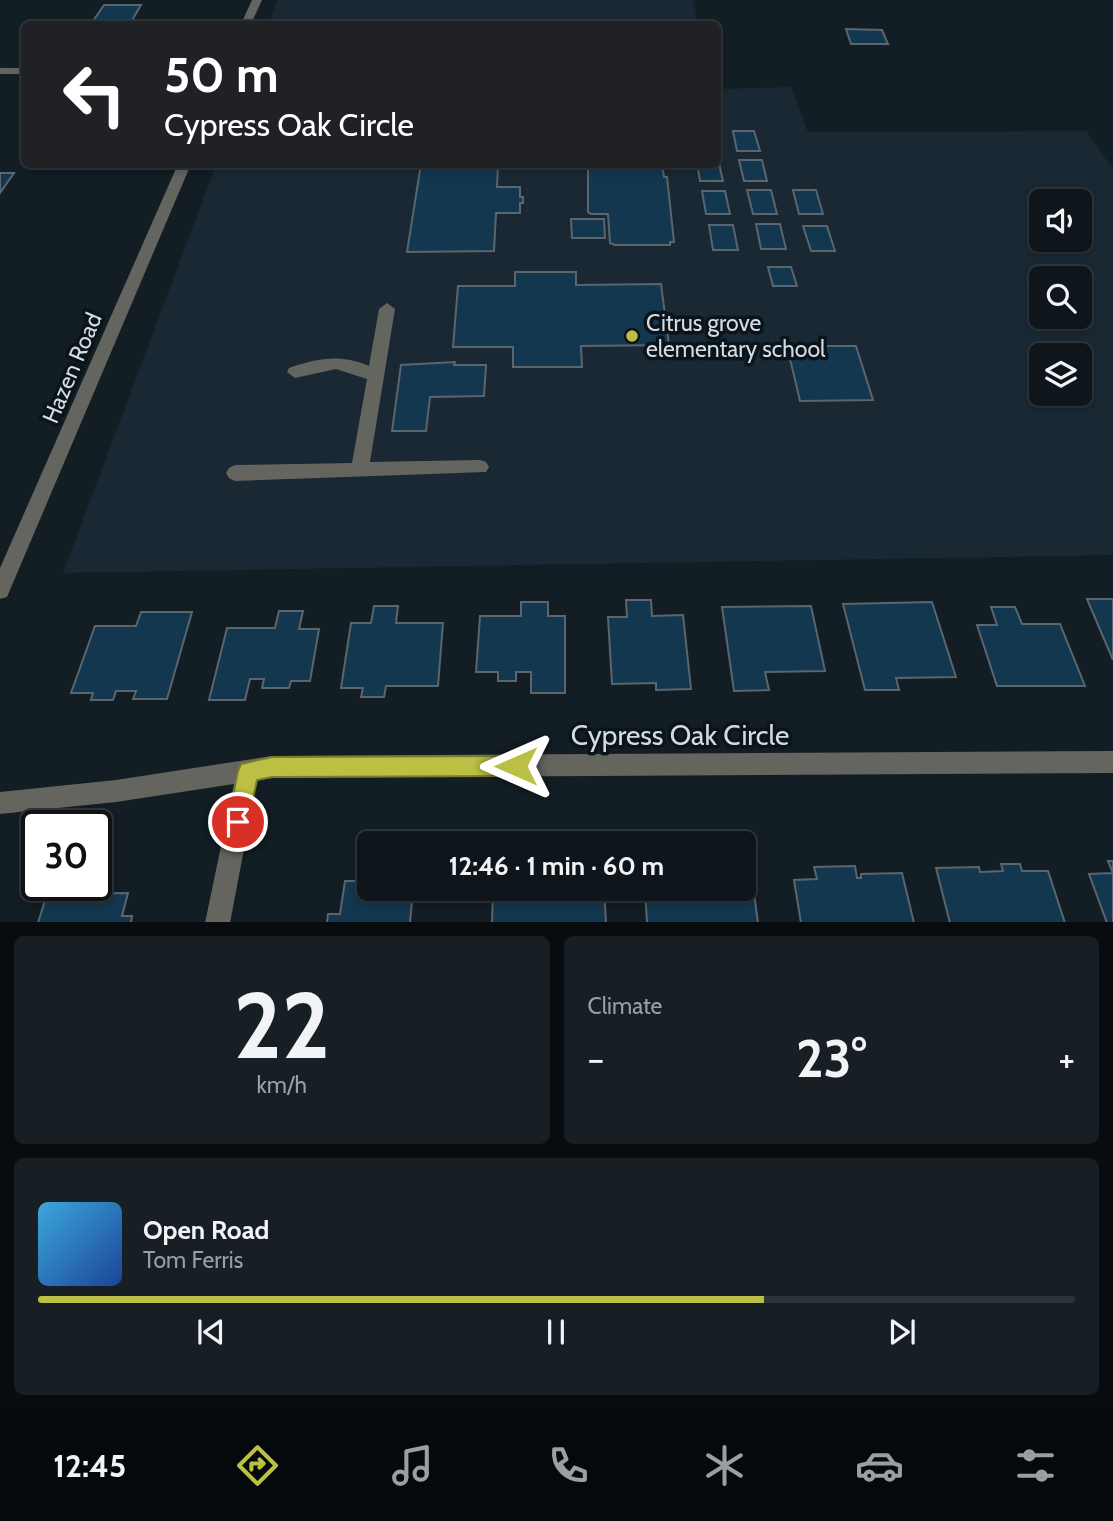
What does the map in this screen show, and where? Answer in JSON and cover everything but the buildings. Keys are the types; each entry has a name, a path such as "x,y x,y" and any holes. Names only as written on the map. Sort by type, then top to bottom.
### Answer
{"street":[{"path":"247,21 257,0"},
{"path":"0,71 21,71"},
{"name":"Hazen Road","path":"1,584 183,168"},
{"path":"360,470 387,309"},
{"path":"295,372 328,361 352,364 375,376"},
{"path":"235,473 480,467"},
{"name":"Cypress Oak Circle","path":"0,803 116,791 272,767 1113,762"},
{"path":"218,922 248,771"}],"shaded area":[{"path":"278,0 693,0 697,21 269,21"},
{"name":"Citrus grove elementary school","path":"791,87 808,132 1086,131 1113,169 1113,555 63,573 215,168 721,168 721,89"}],"place":[{"name":"Citrus grove elementary school","path":"632,336"}],"route":[{"path":"238,822 248,771 272,767 516,766"}]}
